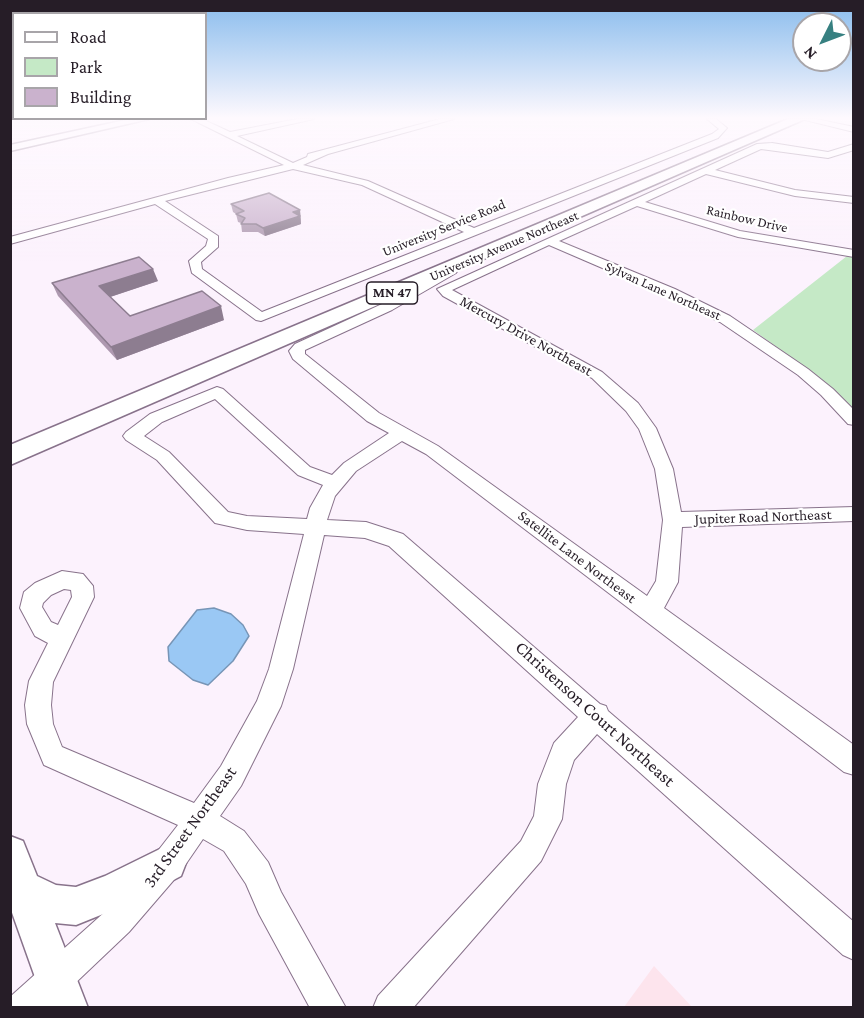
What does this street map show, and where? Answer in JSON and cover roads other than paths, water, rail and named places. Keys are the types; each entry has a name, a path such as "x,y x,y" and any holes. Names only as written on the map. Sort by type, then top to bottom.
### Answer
{"main road":[{"name":"University Avenue Northeast","path":"10,437 663,167"},
{"name":"University Avenue Northeast","path":"10,456 688,167"}],"street":[{"path":"10,241 281,167"},
{"path":"300,167 365,183 474,232"},
{"name":"University Service Road","path":"157,201 214,238 212,247 195,261 196,270 261,317 638,167"},
{"path":"549,241 717,167"},
{"path":"707,171 795,193 854,200"},
{"name":"Rainbow Drive","path":"636,202 738,234 854,254"},
{"name":"Mercury Drive Northeast","path":"549,241 443,289 573,360 614,388 632,407 657,447 664,469 673,520 667,582 650,612"},
{"name":"Sylvan Lane Northeast","path":"549,241 670,292 733,324 803,372 854,420"},
{"name":"Satellite Lane Northeast","path":"464,263 387,307 300,347 296,351 298,356 372,417 432,450 854,762"},
{"name":"Christenson Court Northeast","path":"335,483 304,471 217,392 156,418 132,436 163,456 222,518 247,523 366,530 396,540 854,944"},
{"name":"3rd Street Northeast","path":"23,1008 62,993 117,921 168,863 231,776 268,706 281,669 316,526 327,494 350,467 402,433"},
{"name":"Jupiter Road Northeast","path":"673,520 854,514"},
{"path":"62,639 41,681 38,705 40,724 53,756 200,820 234,841 257,873 270,903 329,1008"},
{"path":"390,1008 531,852 549,819 552,784 563,752 597,715"},
{"path":"10,854 62,993"},
{"path":"24,890 55,904 76,906 115,891 168,863"}],"water":[{"path":"214,608 231,614 243,625 249,636 233,661 208,685 193,680 169,661 168,647 197,610"}]}
